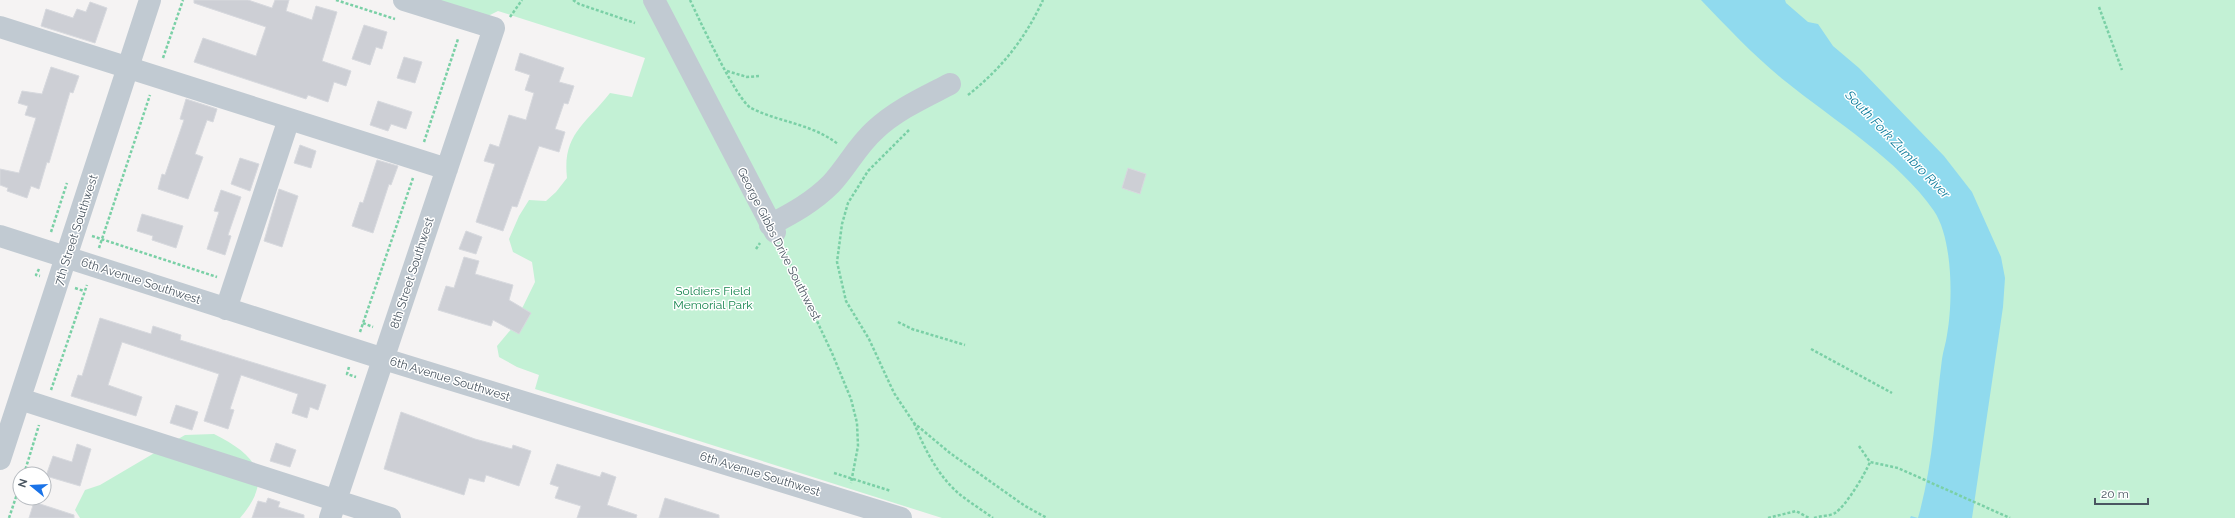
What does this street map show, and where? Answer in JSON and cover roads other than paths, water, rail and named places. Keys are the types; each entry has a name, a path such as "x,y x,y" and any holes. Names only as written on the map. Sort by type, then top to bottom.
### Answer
{"street":[{"name":"7th Street Southwest","path":"0,459 67,258 150,0"},
{"name":"8th Street Southwest","path":"333,509 494,28 404,0"},
{"name":"George Gibbs Drive Southwest","path":"654,0 773,228 816,198 831,183 861,143 888,119 950,84"},
{"path":"0,27 447,169"},
{"path":"226,308 289,119"},
{"name":"6th Avenue Southwest","path":"0,236 384,359 901,518"},
{"path":"20,399 333,509 390,518"}],"water":[{"name":"South Fork Zumbro River","path":"1701,0 1785,0 1786,3 1808,22 1818,24 1833,46 1859,68 1944,156 1972,192 2001,257 2005,278 2003,307 1972,518 1918,518 1927,479 1933,439 1942,359 1949,321 1951,289 1945,238 1934,211 1920,192 1903,175 1864,142 1774,72"}],"park label":[{"name":"Soldiers Field Memorial Park","path":"713,298"}]}
